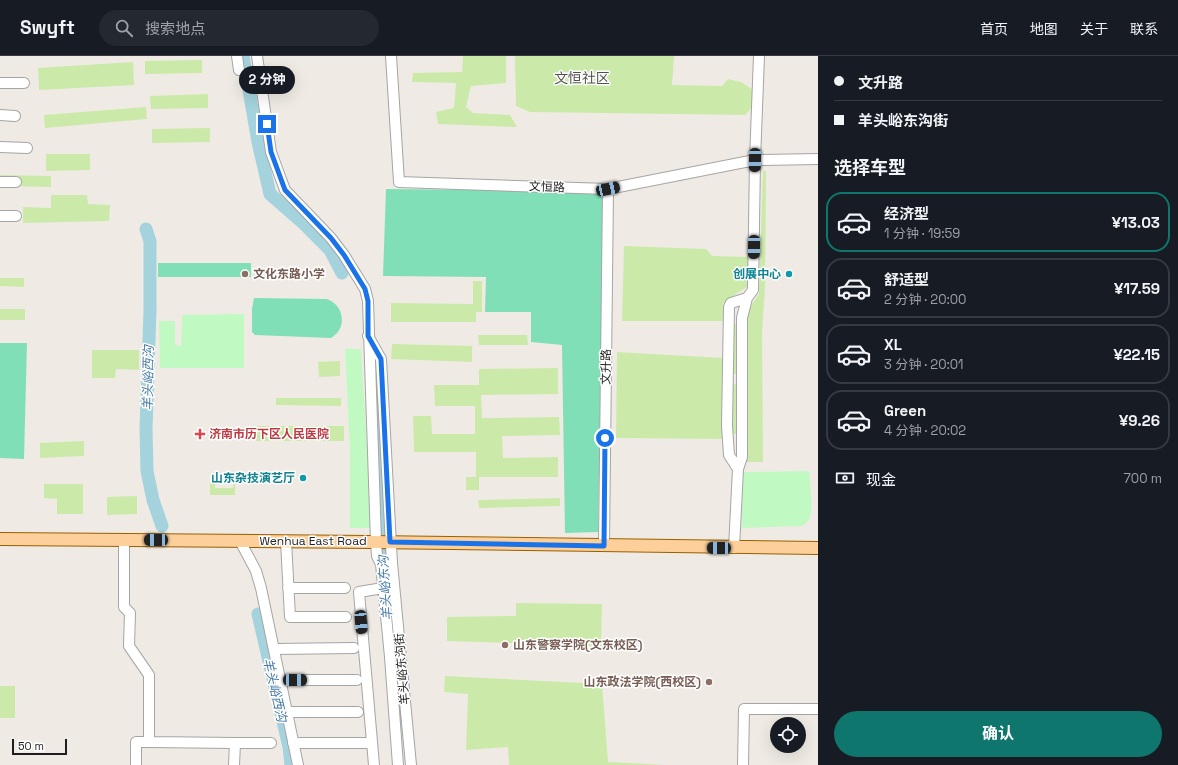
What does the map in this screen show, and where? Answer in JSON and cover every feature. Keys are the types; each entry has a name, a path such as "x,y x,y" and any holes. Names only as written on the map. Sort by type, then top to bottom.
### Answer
{"main road":[{"name":"Wenhua East Road","path":"0,539 390,542 818,548"}],"street":[{"path":"237,56 239,70"},
{"name":"羊头峪东沟街","path":"257,56 271,152 285,190 331,238 344,255 365,289 368,301 376,542 377,556 381,564 398,765"},
{"name":"文恒路","path":"391,56 399,182 608,189 755,160 818,159"},
{"path":"734,548 738,469 742,457 742,318 747,298 753,290 755,160 759,56"},
{"path":"0,83 24,82"},
{"path":"0,115 15,116"},
{"path":"0,148 27,148"},
{"path":"0,182 16,182"},
{"name":"文升路","path":"604,546 608,189"},
{"path":"0,216 16,216"},
{"path":"738,469 729,455 727,426 729,307 731,303 747,298"},
{"path":"729,318 742,318"},
{"name":"羊头峪东沟街","path":"368,336 381,359 390,542 411,765"},
{"path":"728,380 742,380"},
{"path":"124,540 124,607 130,613 129,646 149,674 149,738"},
{"path":"240,541 256,571 260,582 298,765"},
{"path":"286,541 290,617 346,617"},
{"path":"288,588 345,588"},
{"path":"374,765 359,592 383,588"},
{"path":"274,649 354,648"},
{"path":"280,680 357,680"},
{"path":"743,765 744,709 818,709"},
{"path":"287,712 358,712"},
{"path":"136,765 136,742 149,738 235,743 271,743"},
{"path":"234,765 235,743"},
{"path":"293,743 372,743"}],"green space":[{"path":"463,56 506,56 506,83 471,86 466,107 473,113 510,115 517,127 438,124 436,112 454,108 456,83 412,82 413,73 462,72"},
{"path":"515,56 674,56 672,85 722,86 728,79 741,82 755,91 755,104 745,115 530,112 516,106"},
{"path":"202,60 202,73 145,74 145,61"},
{"path":"133,62 134,85 39,90 38,68"},
{"path":"208,94 208,108 151,109 150,96"},
{"path":"146,107 147,119 45,128 44,115"},
{"path":"210,128 210,142 152,143 152,129"},
{"path":"46,154 90,154 90,170 46,171"},
{"path":"763,171 766,171 765,288 762,332 763,462 745,462 745,321 748,310 759,294"},
{"path":"0,175 51,176 51,187 0,186"},
{"path":"386,189 604,191 598,532 565,533 562,345 531,342 531,312 485,312 486,277 383,276"},
{"path":"51,195 87,195 88,204 110,205 109,221 23,223 23,207 51,208"},
{"path":"624,246 706,249 712,256 749,257 749,286 723,303 723,321 622,321"},
{"path":"158,263 251,263 251,277 158,277"},
{"path":"0,278 24,278 24,287 0,286"},
{"path":"473,281 482,281 482,312 476,312 476,322 391,322 391,303 473,304"},
{"path":"254,298 327,299 337,306 342,317 342,323 340,329 331,338 255,335 252,332 252,309"},
{"path":"0,309 25,309 25,320 0,320"},
{"path":"244,314 244,368 160,368 159,321 175,321 175,345 181,346 182,315"},
{"path":"734,324 740,326 738,374 732,374"},
{"path":"478,335 527,335 528,345 479,345"},
{"path":"0,343 27,343 24,459 0,458"},
{"path":"392,344 472,346 472,362 391,359"},
{"path":"345,349 361,349 372,528 350,528 350,449"},
{"path":"92,350 139,350 139,370 116,369 115,378 92,378"},
{"path":"617,352 723,358 725,439 616,438"},
{"path":"340,361 340,376 319,377 318,362"},
{"path":"558,368 558,394 481,395 482,418 559,417 560,435 502,436 503,458 558,457 558,477 479,477 479,490 466,490 466,477 476,477 476,452 414,452 413,416 431,416 432,434 475,434 475,406 435,406 434,385 479,385 479,369"},
{"path":"738,384 738,434 732,434 732,385"},
{"path":"276,398 341,398 341,406 276,405"},
{"path":"256,426 344,426 344,441 256,441"},
{"path":"84,441 84,456 40,458 40,443"},
{"path":"809,471 811,513 810,518 806,523 802,526 742,528 742,472"},
{"path":"210,483 215,483 215,488 233,488 233,484 235,484 235,495 210,495"},
{"path":"44,484 83,484 83,514 57,514 57,499 44,498"},
{"path":"137,496 137,514 107,515 107,497"},
{"path":"560,498 560,506 479,508 478,500"},
{"path":"516,603 602,604 601,646 447,641 447,617 516,616"},
{"path":"445,676 602,684 608,762 666,765 509,765 508,747 466,750 468,694 444,692"},
{"path":"0,686 15,686 15,718 0,718"}],"waterway":[{"name":"羊头峪东沟","path":"243,56 258,142 270,194 302,222 330,250 342,273"},
{"name":"羊头峪西沟","path":"146,229 150,241 150,310 146,429 147,471 153,500 162,526"},
{"name":"羊头峪东沟","path":"376,412 384,574"},
{"name":"羊头峪西沟","path":"258,614 289,747 291,765"}],"place":[{"name":"文化东路小学","path":"245,274"},
{"name":"创展中心","path":"789,274"},
{"name":"济南市历下区人民医院","path":"200,434"},
{"name":"山东杂技演艺厅","path":"303,478"},
{"name":"山东警察学院(文东校区)","path":"505,645"},
{"name":"山东政法学院(西校区)","path":"709,682"}],"district":[{"name":"文恒社区","path":"582,78"}],"route":[{"path":"267,124 271,152 285,190 331,238 344,255 365,289 368,301 368,336 378,351 381,359 390,542 604,546 605,438"}]}
